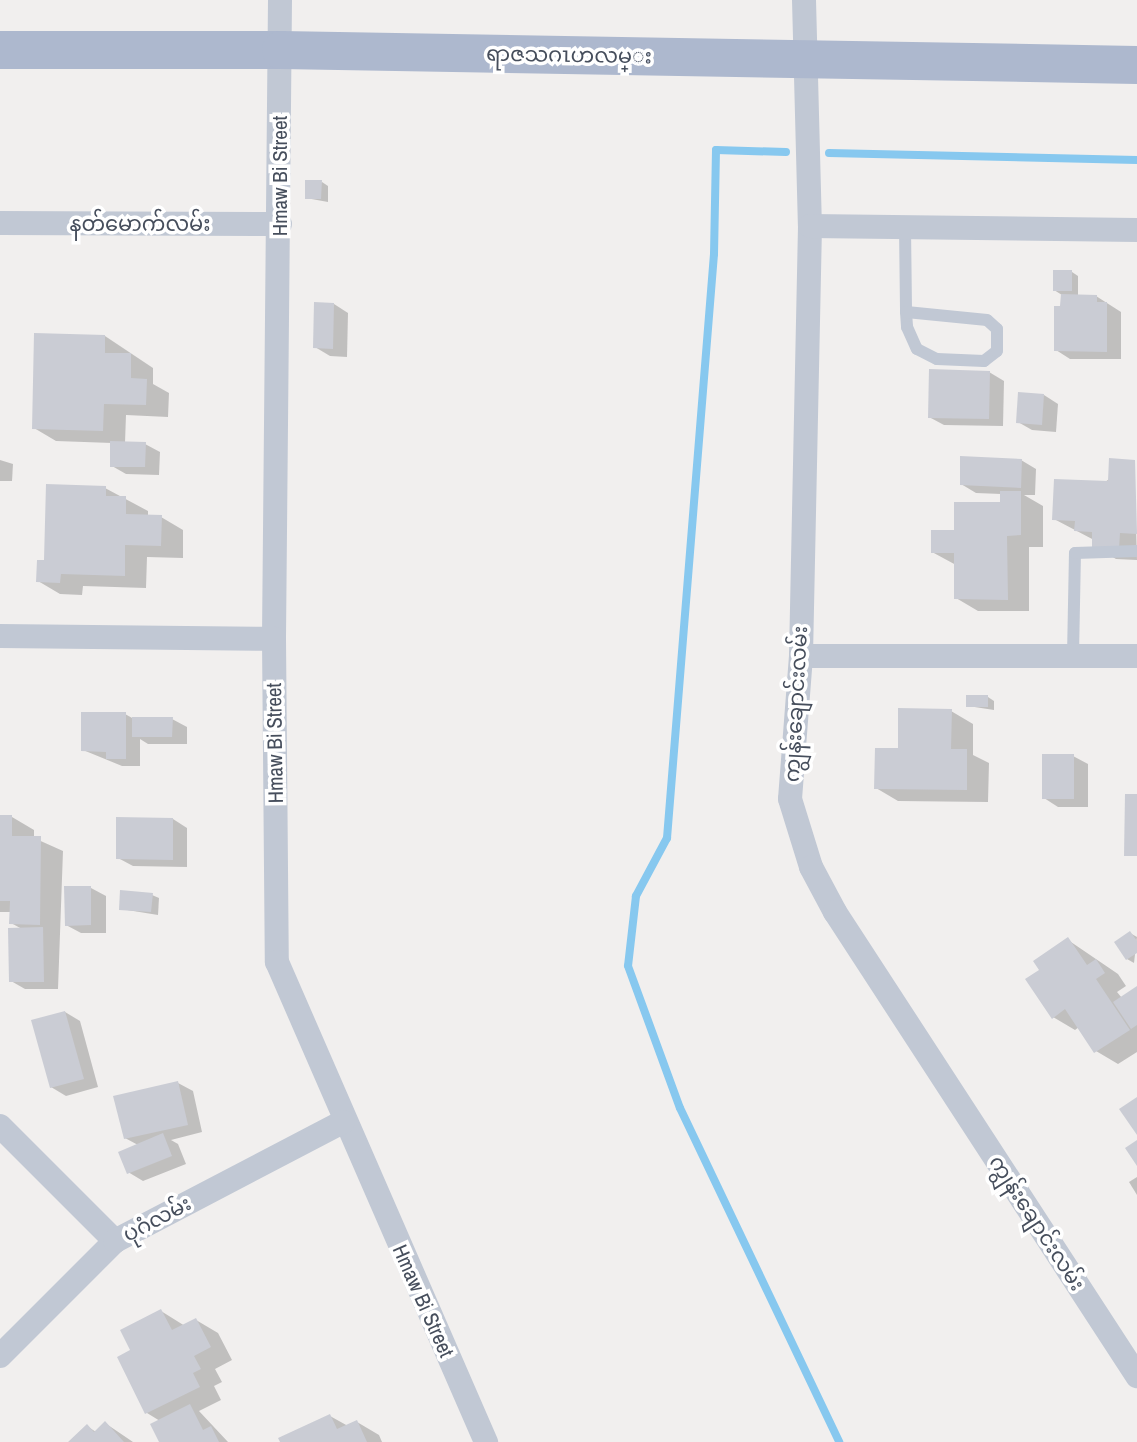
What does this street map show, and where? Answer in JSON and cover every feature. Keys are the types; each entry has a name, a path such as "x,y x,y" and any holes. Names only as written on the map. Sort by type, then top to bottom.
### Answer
{"main road":[{"name":"ရာဇသဂၤဟလမ္း","path":"0,50 281,50 1137,65"}],"street":[{"name":"Hmaw Bi Street","path":"280,0 280,225 274,639 277,962 343,1122 486,1442"},
{"name":"ကျွန်းချောင်းလမ်း","path":"804,0 810,226 801,656 790,799 811,867 1137,1376"},
{"name":"နတ်မောက်လမ်း","path":"0,223 280,225"},
{"path":"810,226 1137,230"},
{"path":"0,636 274,639"},
{"path":"801,656 1137,656"},
{"name":"ပုဂံလမ်း","path":"0,1356 115,1241 343,1122"},
{"path":"0,1126 115,1241"}],"lane":[{"path":"905,227 906,327 917,349 937,359 984,361 997,351 997,329 987,320 906,312"},
{"path":"1073,656 1075,553 1137,551"}],"building":[{"path":"305,180 322,180 321,199 305,199"},
{"path":"1053,270 1072,270 1072,291 1053,291"},
{"path":"1061,294 1097,295 1097,302 1107,302 1107,352 1054,351 1054,306 1060,306"},
{"path":"314,302 334,303 333,349 313,348"},
{"path":"34,333 105,335 105,353 131,353 131,378 147,379 146,405 104,404 103,431 32,429"},
{"path":"929,369 990,371 989,419 928,418"},
{"path":"1018,392 1044,394 1042,425 1016,423"},
{"path":"110,441 146,442 145,467 110,467"},
{"path":"960,456 1022,459 1021,488 960,485"},
{"path":"1109,458 1135,460 1137,534 1120,533 1119,549 1092,547 1092,532 1074,531 1075,521 1052,520 1054,479 1108,481"},
{"path":"46,484 106,486 106,496 126,496 126,514 162,515 161,546 125,545 125,576 61,574 60,583 36,582 37,560 44,560"},
{"path":"1000,491 1021,491 1021,535 1007,536 1008,600 954,599 954,553 931,553 931,530 954,530 954,502 1000,502"},
{"path":"966,695 988,695 988,707 966,707"},
{"path":"898,708 952,709 951,749 967,749 967,790 874,789 875,748 898,748"},
{"path":"81,712 126,712 126,759 106,759 106,752 81,751"},
{"path":"132,717 173,717 172,737 132,737"},
{"path":"1042,754 1074,754 1074,799 1042,799"},
{"path":"1125,794 1137,794 1137,856 1124,856"},
{"path":"0,815 12,815 12,836 41,836 40,925 9,924 10,901 0,901"},
{"path":"116,817 173,818 173,860 116,859"},
{"path":"64,886 91,886 91,925 65,926"},
{"path":"120,890 153,893 151,912 119,910"},
{"path":"43,927 44,982 9,982 8,928"},
{"path":"1130,931 1137,941 1137,953 1126,960 1114,942"},
{"path":"1068,937 1087,965 1096,959 1105,973 1096,979 1130,1030 1094,1053 1065,1009 1052,1019 1025,979 1039,970 1033,961"},
{"path":"1137,986 1137,1025 1131,1029 1113,1002"},
{"path":"65,1011 84,1079 50,1088 31,1020"},
{"path":"178,1081 188,1125 124,1139 113,1096"},
{"path":"1137,1097 1137,1135 1119,1109"},
{"path":"163,1133 172,1156 127,1174 118,1152"},
{"path":"1137,1140 1137,1166 1125,1148"},
{"path":"161,1309 172,1330 196,1318 211,1347 194,1356 201,1369 193,1373 200,1387 145,1414 117,1357 130,1350 120,1330"},
{"path":"190,1404 203,1430 211,1426 219,1442 159,1442 150,1424"},
{"path":"330,1414 337,1429 357,1420 367,1442 280,1442 278,1438"},
{"path":"105,1421 124,1442 68,1442 87,1424 94,1432"}],"waterway":[{"path":"786,152 716,150 714,254 667,838 636,896 628,966 680,1108 839,1442"},
{"path":"829,153 1137,160"}]}
